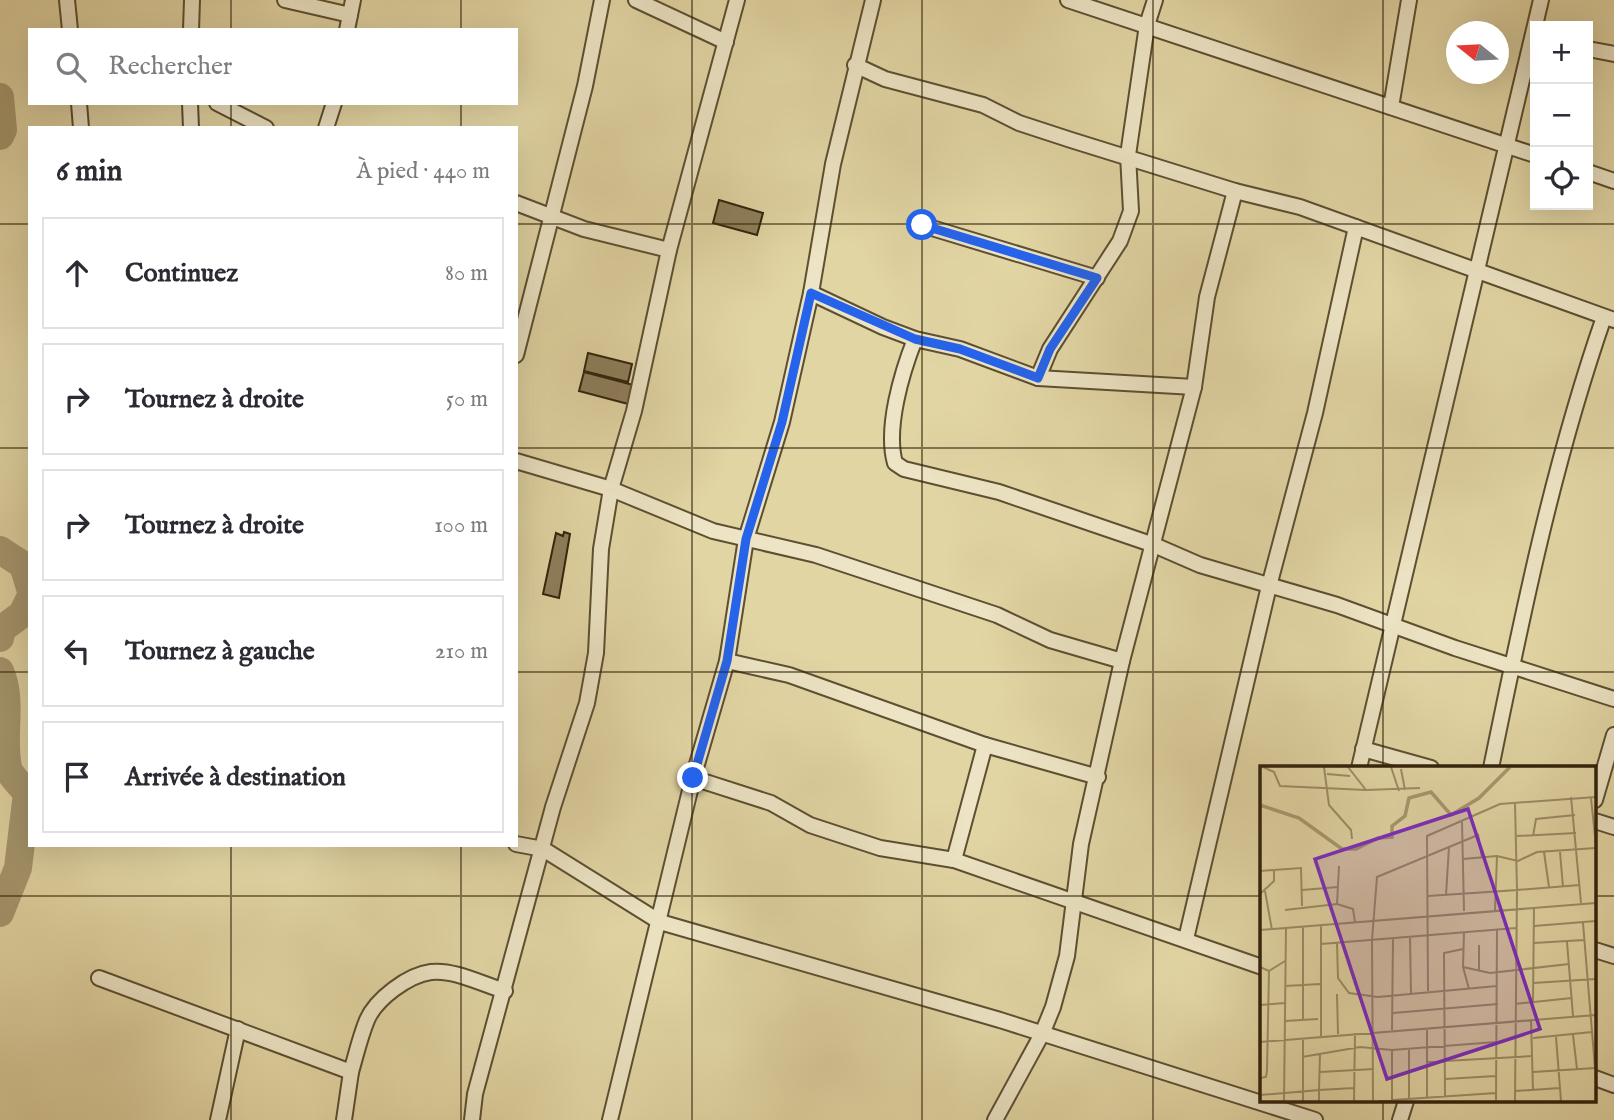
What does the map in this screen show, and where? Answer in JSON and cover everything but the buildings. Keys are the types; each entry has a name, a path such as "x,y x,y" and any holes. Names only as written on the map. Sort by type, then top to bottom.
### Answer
{"street":[{"path":"67,0 71,28"},
{"path":"191,28 192,0"},
{"path":"285,0 350,15"},
{"path":"519,335 553,215 602,0"},
{"path":"636,0 726,42"},
{"path":"472,1120 475,1094 587,702 596,653 601,549 611,489 634,411 669,250 737,0"},
{"path":"610,1120 693,778 727,661 746,539 782,422 811,293 833,164 873,0"},
{"path":"1068,0 1530,153"},
{"path":"1038,378 1050,349 1120,241 1131,211 1128,155 1147,25 1155,0"},
{"path":"1391,107 1409,0"},
{"path":"1537,21 1541,0"},
{"path":"1593,50 1614,54"},
{"path":"1359,766 1530,53"},
{"path":"855,65 897,83 974,102 1019,123 1071,140 1128,155 1235,191 1300,207 1424,253 1477,268 1609,319 1578,393 1511,665 1491,766"},
{"path":"79,105 81,126"},
{"path":"190,105 191,126"},
{"path":"222,105 262,126"},
{"path":"327,126 333,105"},
{"path":"1593,174 1614,181"},
{"path":"995,1120 1042,1034 1053,1007 1067,956 1081,844 1122,661 1194,387 1207,297 1235,191"},
{"path":"518,204 584,229 669,250"},
{"path":"922,225 1097,278"},
{"path":"1186,939 1269,586 1317,403 1356,226"},
{"path":"811,293 915,339 960,349 1038,378 1194,387"},
{"path":"915,339 903,369 896,406 892,454 895,463 904,469 999,492 1154,545 1200,565 1393,625 1614,699"},
{"path":"518,462 611,489 713,531 816,555 997,615 1050,640 1122,661"},
{"path":"727,661 789,675 985,745 1098,777"},
{"path":"1596,797 1614,735"},
{"path":"954,860 985,745"},
{"path":"1363,749 1424,766"},
{"path":"693,778 771,803 810,825 880,848 954,860 1260,966"},
{"path":"1596,821 1614,827"},
{"path":"518,844 543,849 660,922 1042,1034 1269,1109 1315,1120"},
{"path":"1596,950 1614,956"},
{"path":"344,1120 351,1072 368,1017 394,990 411,979 432,972 450,974 505,991"},
{"path":"99,978 351,1072"},
{"path":"218,1120 238,1030"},
{"path":"1596,1079 1614,1085"},
{"path":"1400,1120 1406,1102"}],"waterway":[{"path":"0,97 3,130 0,136"},
{"path":"0,550 23,565 28,581"},
{"path":"0,638 2,629 22,614 28,602"},
{"path":"0,671 6,695 9,771 27,793 18,868 0,913"}],"route":[{"path":"693,778 727,661 746,539 782,422 811,293 915,339 960,349 1038,378 1050,349 1097,278 922,225"}]}
